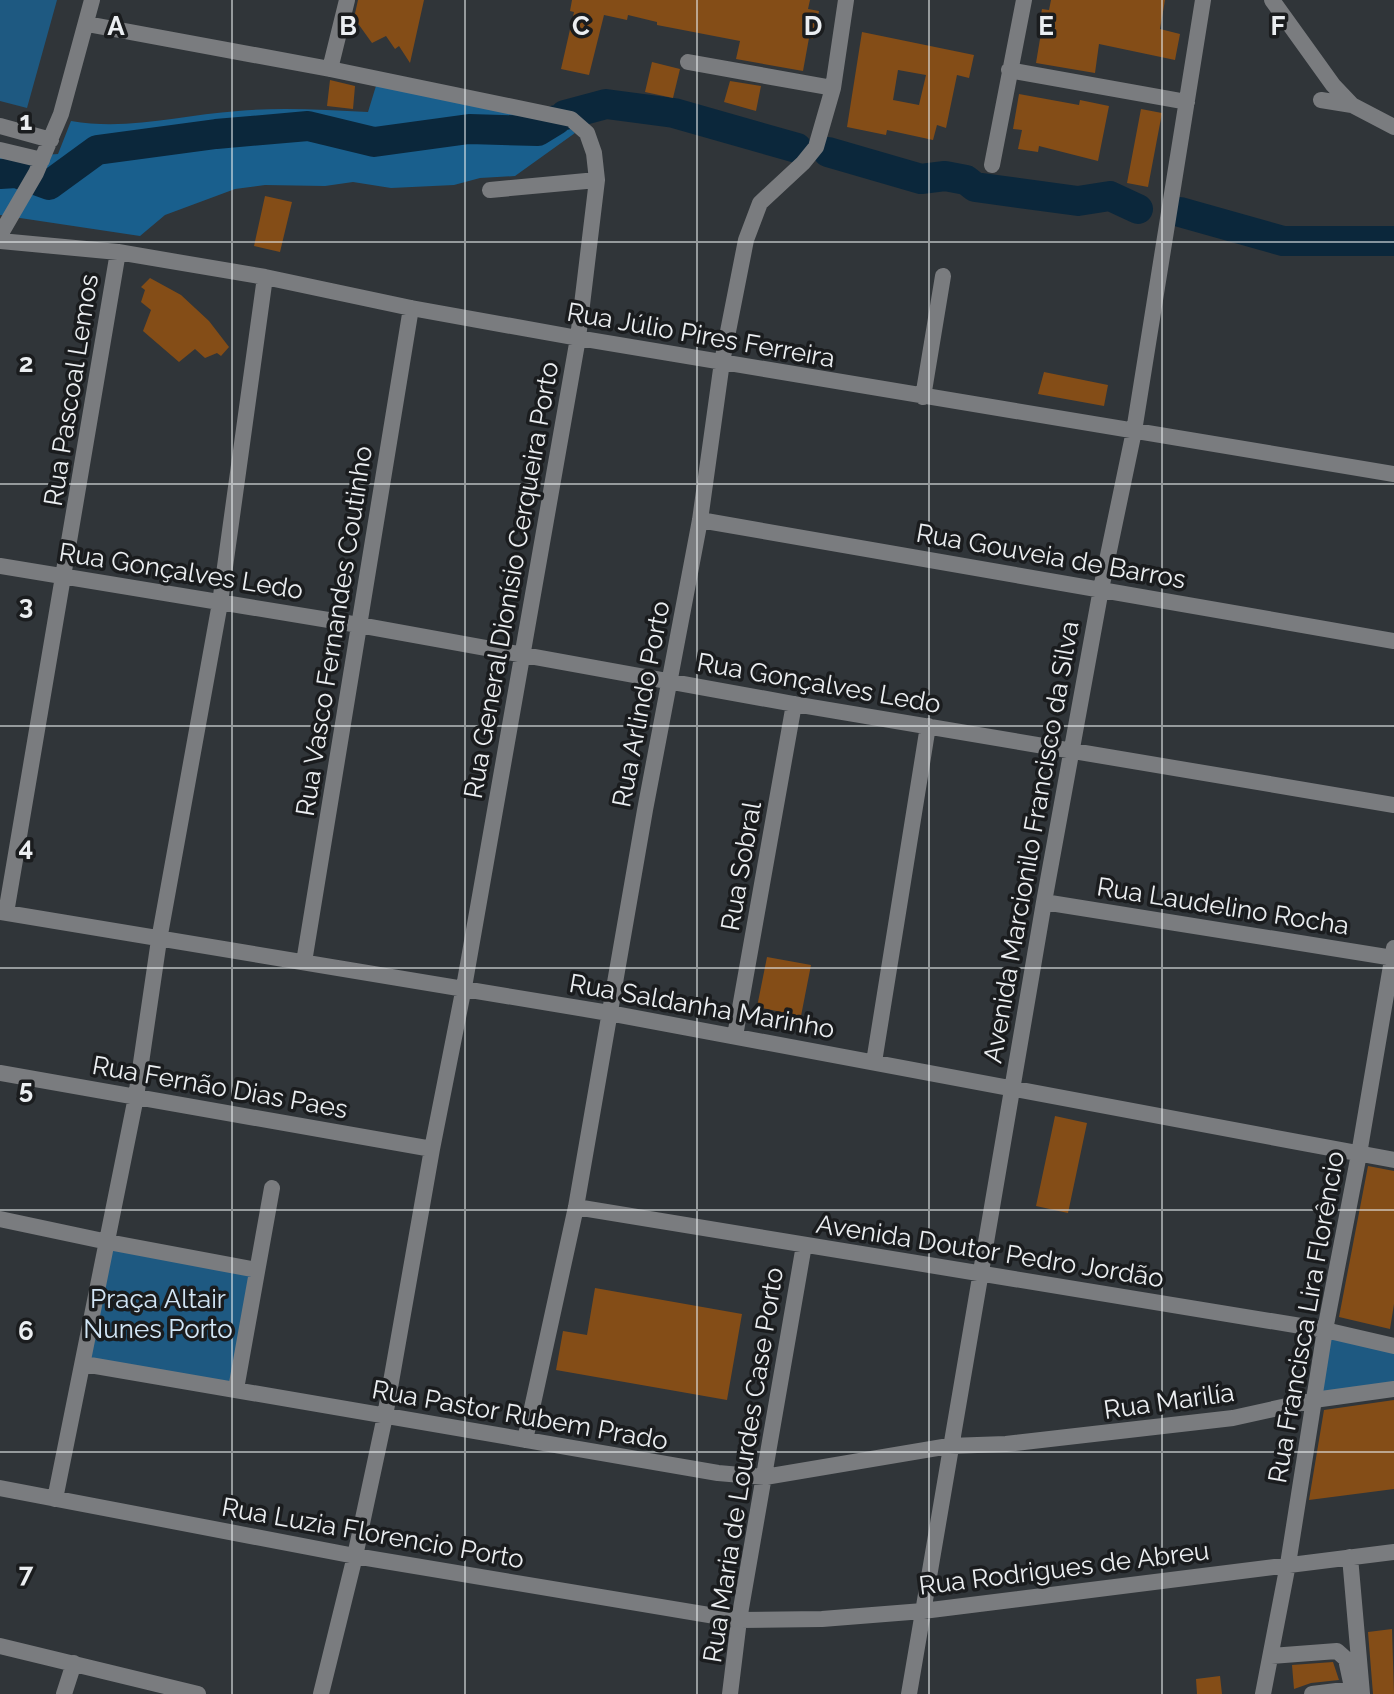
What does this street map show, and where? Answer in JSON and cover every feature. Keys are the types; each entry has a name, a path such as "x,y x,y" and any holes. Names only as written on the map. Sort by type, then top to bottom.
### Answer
{"street":[{"path":"0,238 51,140 92,0"},
{"path":"87,24 330,69 347,0"},
{"name":"Rua Arlindo Porto","path":"525,1440 576,1207 700,520 722,362 753,219 760,203 816,147 833,88 846,0"},
{"path":"992,165 1024,0"},
{"name":"Avenida Marcionilo Francisco da Silva","path":"909,1694 949,1446 982,1274 1071,750 1134,431 1203,0"},
{"path":"1272,0 1333,85 1352,105"},
{"path":"688,62 833,88"},
{"name":"Rua General Dionísio Cerqueira Porto","path":"321,1694 385,1416 464,987 578,338 597,180 594,153 587,133 571,119 330,69"},
{"path":"1009,70 1187,102"},
{"path":"1321,100 1352,105 1394,127"},
{"path":"0,126 51,140"},
{"path":"0,150 36,172"},
{"path":"490,190 597,180"},
{"name":"Rua Júlio Pires Ferreira","path":"0,238 118,252 265,277 411,308 578,338 1394,474"},
{"name":"Rua Pascoal Lemos","path":"3,913 118,252"},
{"path":"923,397 943,276"},
{"path":"55,1499 136,1097 159,940 220,603 265,277"},
{"name":"Rua Vasco Fernandes Coutinho","path":"304,962 411,308"},
{"name":"Rua Gouveia de Barros","path":"700,520 1394,641"},
{"name":"Rua Gonçalves Ledo","path":"0,566 359,625 794,704 1394,805"},
{"name":"Rua Sobral","path":"735,1036 794,704"},
{"path":"874,1062 928,726"},
{"name":"Rua Laudelino Rocha","path":"1044,902 1393,954"},
{"name":"Rua Saldanha Marinho","path":"3,913 464,987 1394,1160"},
{"name":"Rua Francisca Lira Florêncio","path":"1263,1694 1393,954"},
{"name":"Rua Fernão Dias Paes","path":"0,1073 432,1149"},
{"path":"236,1389 272,1188"},
{"name":"Avenida Doutor Pedro Jordão","path":"576,1207 1325,1330 1394,1346"},
{"path":"0,1219 257,1270"},
{"name":"Rua Maria de Lourdes Case Porto","path":"730,1694 739,1620 804,1245"},
{"name":"Rua Pastor Rubem Prado","path":"84,1364 718,1473 765,1477 949,1446"},
{"name":"Rua Marilía","path":"949,1446 1006,1444 1233,1418 1314,1400 1394,1389"},
{"name":"Rua Luzia Florencio Porto","path":"0,1488 355,1556 739,1620"},
{"name":"Rua Rodrigues de Abreu","path":"739,1620 822,1619 923,1611 1394,1552"},
{"path":"1350,1557 1358,1690"},
{"path":"0,1646 194,1694"},
{"path":"1271,1656 1337,1651 1346,1659 1358,1690"},
{"path":"64,1694 74,1663"},
{"path":"1312,1694 1358,1690"}],"green space":[{"path":"0,0 57,0 27,108 0,101"},
{"name":"Praça Altair Nunes Porto","path":"108,1242 257,1270 236,1389 84,1364"},
{"path":"1327,1333 1394,1349 1394,1385 1316,1397"}],"shaded area":[{"path":"379,76 547,108 575,133 515,176 480,178 454,185 391,188 353,182 235,189 165,215 140,236 0,215 0,147 30,156 58,154 71,121 134,123 270,109 368,112"}],"building":[{"path":"358,0 424,0 410,63 399,46 395,49 386,36 372,43 354,18"},
{"path":"572,0 810,0 808,9 819,11 813,39 809,38 803,71 736,59 740,41 657,25 657,22 628,15 627,20 604,15 589,75 561,69 574,12 570,11"},
{"path":"1051,0 1165,0 1160,29 1180,34 1175,60 1099,44 1095,73 1036,63 1042,9 1049,10"},
{"path":"862,32 974,55 969,78 957,75 946,128 937,125 933,140 887,130 886,135 847,127","holes":["898,70 926,75 919,105 893,100"]},
{"path":"652,62 680,69 673,98 645,92"},
{"path":"330,80 355,86 353,109 327,106"},
{"path":"730,81 761,86 756,111 724,102"},
{"path":"1019,94 1079,105 1080,100 1109,106 1098,161 1039,146 1038,152 1018,149 1022,130 1013,129"},
{"path":"1141,109 1162,113 1148,187 1127,183"},
{"path":"265,196 292,202 280,252 254,246"},
{"path":"150,278 181,295 209,321 229,347 221,356 217,353 205,358 195,349 179,362 143,331 151,310 141,302 145,290 141,287"},
{"path":"1044,372 1108,385 1104,406 1038,394"},
{"path":"767,957 811,965 801,1016 757,1007"},
{"path":"1055,1116 1087,1123 1068,1213 1036,1206"},
{"path":"1368,1166 1394,1171 1394,1304 1390,1329 1339,1317"},
{"path":"595,1288 742,1314 727,1400 556,1370 563,1331 587,1335"},
{"path":"1394,1400 1394,1489 1309,1500 1324,1410"},
{"path":"1392,1629 1394,1694 1373,1694 1368,1632"},
{"path":"1333,1662 1339,1680 1311,1683 1294,1689 1292,1665"},
{"path":"1220,1676 1222,1694 1197,1694 1196,1679"}],"waterway":[{"path":"565,115 606,104 674,113 797,148"},
{"path":"0,174 16,173 49,185 97,150 216,134 308,126 374,142 469,129 538,131 556,120"},
{"path":"828,152 921,179 945,176 966,180 975,187 1078,201 1110,196 1138,209"},
{"path":"1180,212 1283,241 1394,241"}]}
